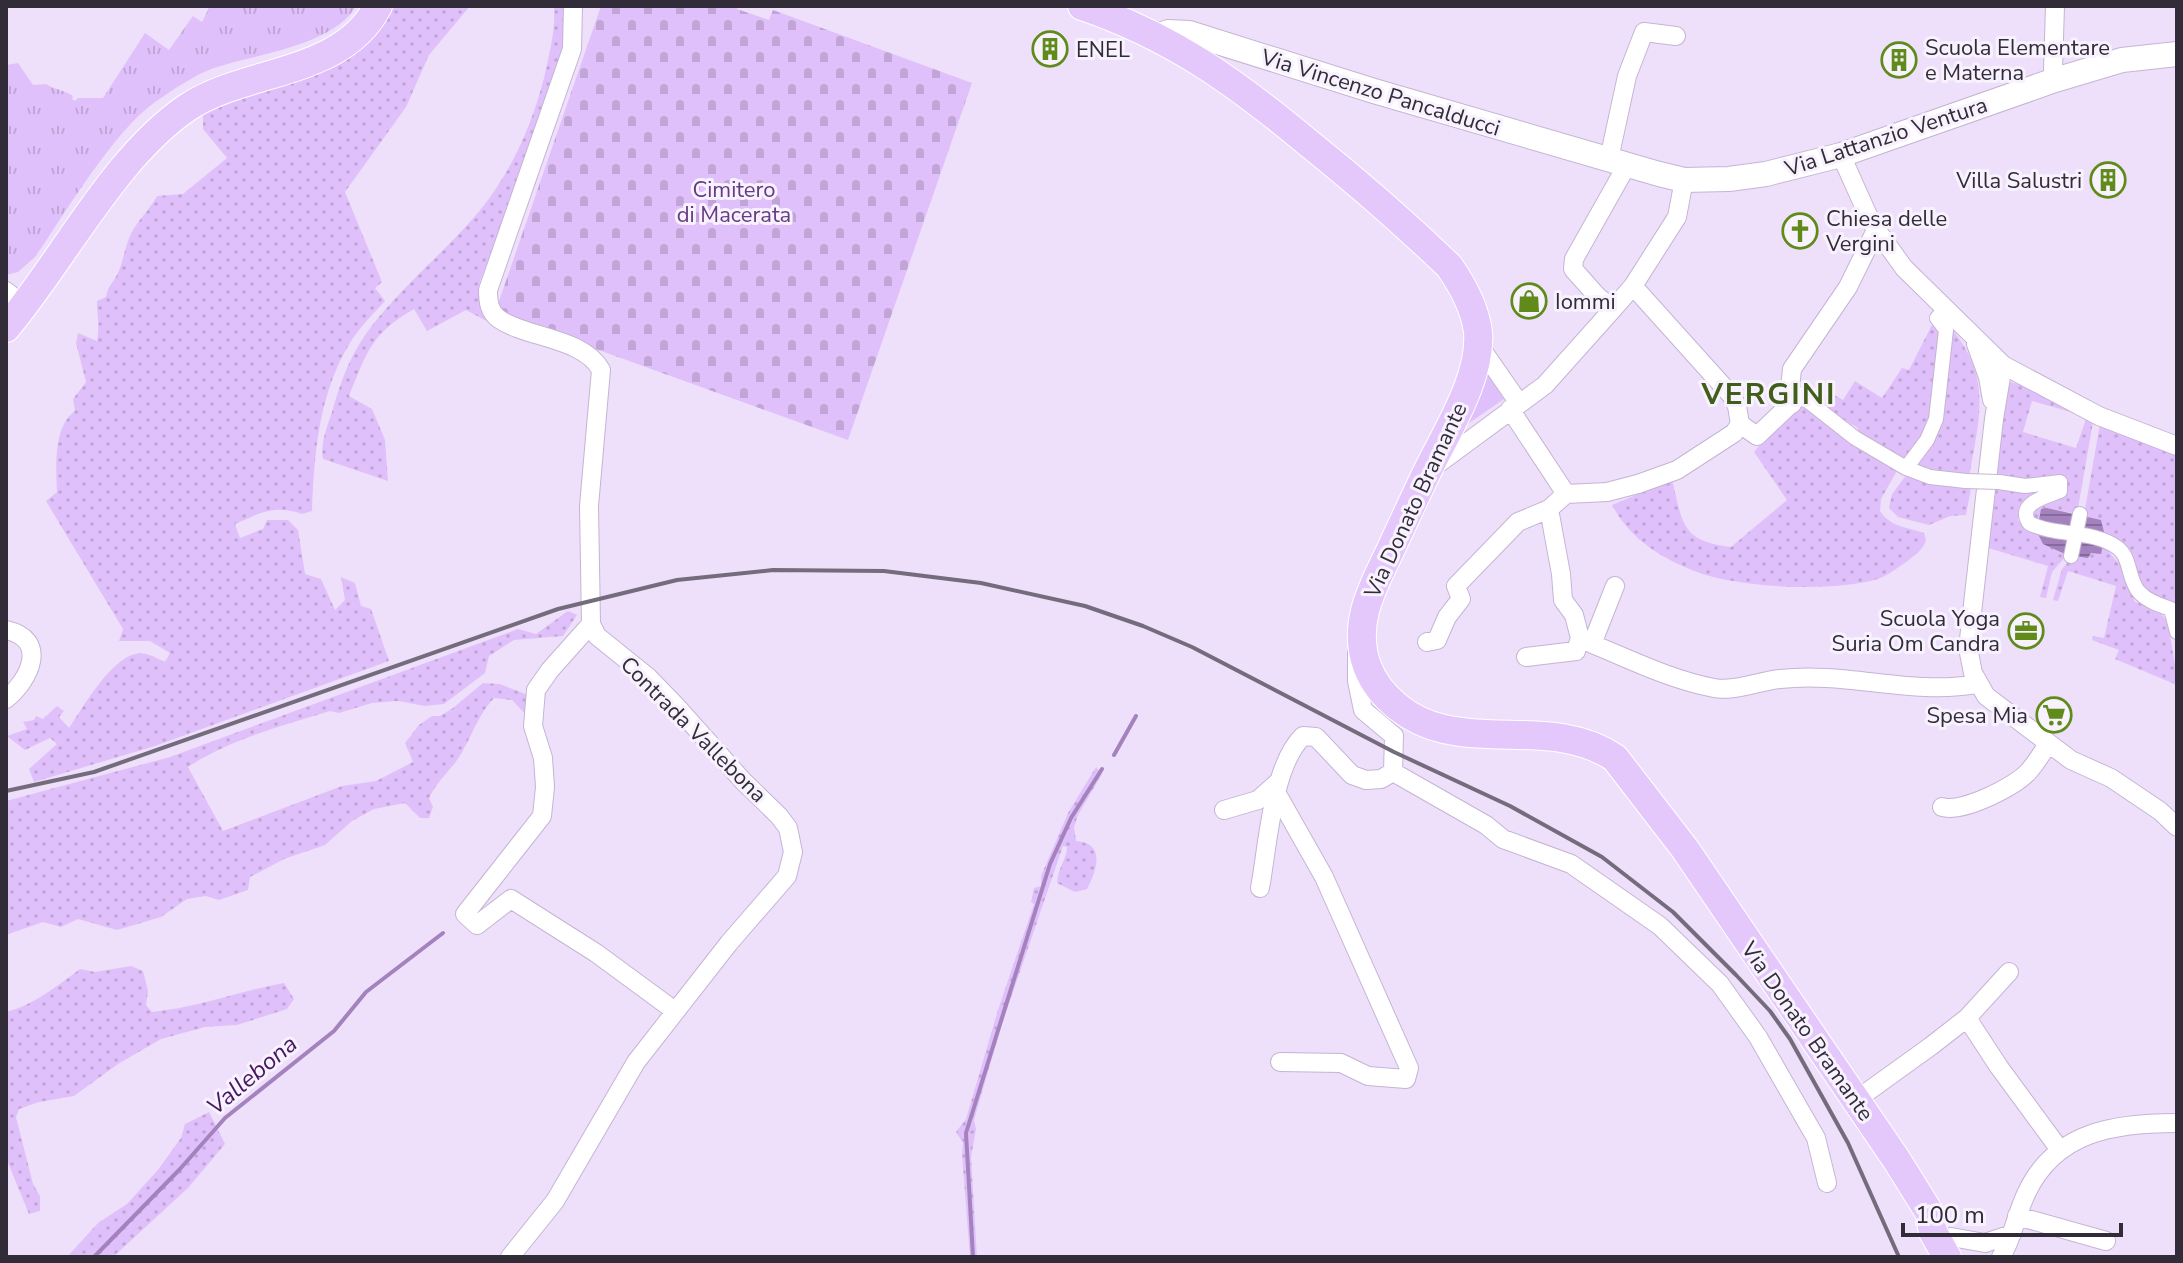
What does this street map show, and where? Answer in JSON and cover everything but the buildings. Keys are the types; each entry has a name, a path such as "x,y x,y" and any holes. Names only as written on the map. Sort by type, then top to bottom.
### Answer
{"main road":[{"path":"349,36 367,6"},
{"path":"6,328 13,305 131,159 175,117 217,92 327,54 369,21 378,6"},
{"name":"Via Vincenzo Pancalducci","path":"1082,6 1158,36 1168,32 1189,33 1374,91 1684,180"},
{"name":"Via Donato Bramante","path":"1158,36 1270,111 1362,185 1449,266 1474,311 1478,344 1467,387 1363,611 1361,630 1365,659 1378,687 1395,705 1419,720 1444,729 1574,739 1602,749 1615,758 1629,772 1685,849 1856,1100 1929,1212 1933,1232 1953,1250"},
{"name":"Via Lattanzio Ventura","path":"1684,180 1766,174 1841,155 2055,80 2122,60 2177,54"}],"street":[{"path":"573,6 572,49 488,290 488,305 497,318 581,351 595,359 601,370 589,506 591,624 536,690 533,726 543,758 545,787 542,816 465,914 477,925 511,899 596,953 675,1011"},
{"path":"2055,6 2055,80"},
{"path":"1613,309 1573,269 1574,259 1618,162 1627,76 1644,32 1676,36"},
{"path":"1841,155 1876,230 1904,268 2003,365 2099,416 2177,446"},
{"path":"1427,472 1545,385 1613,309 1633,286 1677,217 1682,204 1684,180"},
{"path":"1876,230 1848,287 1792,369 1790,388 1796,399 1906,468 1930,477 2025,486 2060,482 2060,491 2026,509 2029,523 2104,541 2123,552 2136,590 2171,609 2177,632"},
{"path":"1427,642 1437,640 1447,617 1461,599 1456,586 1518,522 1549,509 1566,494 1607,492 1677,470 1734,433 1740,424 1737,406 1731,395 1633,286"},
{"path":"1906,468 1927,440 1936,419 1946,330 1937,318 1944,310"},
{"path":"1974,338 1988,377 1994,419"},
{"path":"1478,344 1566,494"},
{"path":"2003,365 1968,648 1977,684 1986,696 2048,744 2071,760 2111,778 2160,811 2177,827"},
{"path":"1740,424 1757,436 1796,399"},
{"path":"1526,657 1576,651 1580,638 1574,615 1563,600 1549,509"},
{"path":"2071,556 2080,514"},
{"path":"1615,586 1592,644 1675,678 1718,689 1795,678 1922,687 1977,684"},
{"name":"Contrada Vallebona","path":"510,1257 555,1201 636,1062 787,876 791,865 792,841 788,828 779,816 648,677 597,636 591,624"},
{"path":"6,630 19,633 29,643 31,662 27,676 6,699"},
{"path":"1361,630 1356,656 1363,710 1394,736 1393,772"},
{"path":"1260,888 1277,788 1294,744 1303,736 1316,737 1352,775 1366,780 1381,779 1393,772"},
{"path":"1942,807 1952,810 1966,806 2016,782 2029,771 2048,744"},
{"path":"1393,772 1486,825 1503,839 1571,864 1660,926 1720,984 1758,1037 1816,1138 1827,1183"},
{"path":"1224,810 1258,800 1277,788"},
{"path":"1277,788 1324,877 1409,1068 1406,1079 1368,1076 1341,1063 1280,1062"},
{"path":"1856,1100 1967,1018 2009,972"},
{"path":"1967,1018 2060,1150"},
{"path":"2001,1257 2035,1177 2060,1150 2112,1127 2177,1123"},
{"path":"2011,1257 2014,1225"},
{"path":"1953,1250 1985,1243 2014,1225 2106,1241"}],"green space":[{"path":"210,6 356,6 345,20 312,40 206,71 155,102 139,115 107,152 35,257 18,272 6,275 6,65 18,63 33,85 46,84 73,96 75,101 78,98 103,98 145,33 169,50 193,16 202,22"},
{"path":"393,6 470,6 429,55 406,107 345,192 382,282 375,288 385,301 354,337 331,382 320,424 312,511 302,514 267,511 235,524 240,538 263,529 267,520 288,520 298,530 305,574 321,579 335,610 345,600 341,577 355,583 361,606 371,609 389,661 155,746 34,782 29,769 57,744 50,738 25,750 7,736 27,729 23,722 34,720 36,716 43,719 57,706 64,711 59,717 69,728 98,685 116,665 143,653 165,662 170,653 150,641 119,641 123,629 46,501 57,492 59,437 75,411 73,399 86,382 76,343 78,333 97,341 97,301 106,297 132,233 157,196 183,194 227,158 203,129 203,112 353,56 381,27"},
{"path":"554,6 565,6 566,44 526,164 480,281 480,304 492,324 466,310 427,331 414,309 399,318 372,345 349,396 372,409 385,440 388,481 323,459 326,430 342,380 368,331 470,222 513,160 528,128 544,78 553,33"},
{"name":"Cimitero di Macerata","path":"601,6 738,6 737,9 769,20 773,10 972,83 848,440 510,318 498,304"},
{"path":"1934,321 1940,329 1931,415 1923,439 1904,462 1857,436 1858,428 1820,406 1829,392 1843,400 1855,381 1882,398 1902,368 1909,370"},
{"path":"1951,328 1973,364 1978,382 1979,417 1969,478 1909,466 1929,442"},
{"path":"1484,369 1504,399 1459,430"},
{"path":"2010,382 2074,409 2074,413 2032,401 2023,432 2076,448 2086,419 2093,422 2077,514 2047,508 2039,523 2028,517 2039,502 2044,481 1992,477 2004,385"},
{"path":"1797,401 1898,469 1881,499 1880,511 1894,523 1924,533 1926,540 1915,555 1887,575 1856,584 1810,587 1760,585 1715,577 1684,567 1659,554 1628,528 1612,505 1672,480 1682,519 1693,535 1731,547 1787,500 1754,452"},
{"path":"2100,424 2177,453 2177,613 2144,591 2105,536 2084,515"},
{"path":"1907,474 1931,484 1971,488 1966,515 1950,516 1929,525 1898,517 1889,508 1892,494"},
{"path":"1991,485 2048,487 2023,506 2018,520 2067,555 2052,572 2046,598 2040,597 2048,566 1985,547"},
{"path":"2103,544 2123,569 2135,602 2153,607 2163,616 2170,637 2177,685 2115,659 2119,650 2092,640 2093,636 2104,638 2116,586 2068,571 2058,601 2053,600 2062,569 2073,556 2089,555"},
{"path":"568,611 577,615 563,636 514,640 489,656 485,673 444,704 425,706 398,701 372,703 339,713 330,711 239,741 188,767 223,831 342,786 376,781 413,762 405,743 419,725 453,708 483,683 500,684 528,695 528,717 512,700 494,698 488,705 455,763 429,798 433,807 429,818 420,818 405,803 374,809 352,821 325,845 284,859 250,877 248,890 219,900 206,896 187,899 161,917 117,930 78,919 61,927 43,922 6,935 6,801 170,757 518,629 536,634"},
{"path":"1096,767 1102,774 1074,827 1076,841 1092,847 1095,852 1094,874 1087,889 1075,892 1057,883 1067,851 1067,847 1063,846 1001,1027 974,1120 976,1129 971,1157 977,1257 970,1257 963,1143 956,1132 966,1119 1034,904 1031,902 1034,888 1041,886 1041,876 1068,813"},
{"path":"131,966 143,971 148,991 146,1005 152,1012 284,983 294,999 287,1009 237,1025 205,1027 161,1039 118,1064 74,1096 19,1109 16,1117 33,1184 40,1196 40,1211 29,1214 6,1158 6,1012 36,1000 80,969 95,972"},
{"path":"209,1112 225,1144 188,1188 113,1257 67,1257 98,1223 127,1204 157,1171 181,1138 185,1124"}],"shaded area":[{"path":"2041,509 2101,520 2105,536 2101,554 2091,553 2088,558 2067,555 2043,544 2037,532"}],"waterway":[{"path":"1114,755 1136,716"},
{"path":"973,1257 966,1133 1050,864 1071,818 1102,769"},
{"name":"Vallebona","path":"94,1257 225,1118 334,1031 366,992 443,933"}],"railway":[{"path":"6,791 94,772 558,609 677,580 773,570 884,571 981,583 1085,606 1192,647 1394,752 1510,806 1602,857 1673,912 1770,1011 1790,1039 1848,1143 1899,1257"}],"place":[{"name":"ENEL","path":"1050,49"},
{"name":"Scuola Elementare e Materna","path":"1899,60"},
{"name":"Villa Salustri","path":"2108,180"},
{"name":"Chiesa delle Vergini","path":"1800,231"},
{"name":"Iommi","path":"1529,301"},
{"name":"Scuola Yoga Suria Om Candra","path":"2026,631"},
{"name":"Spesa Mia","path":"2054,715"}],"district":[{"name":"VERGINI","path":"1769,394"}]}
